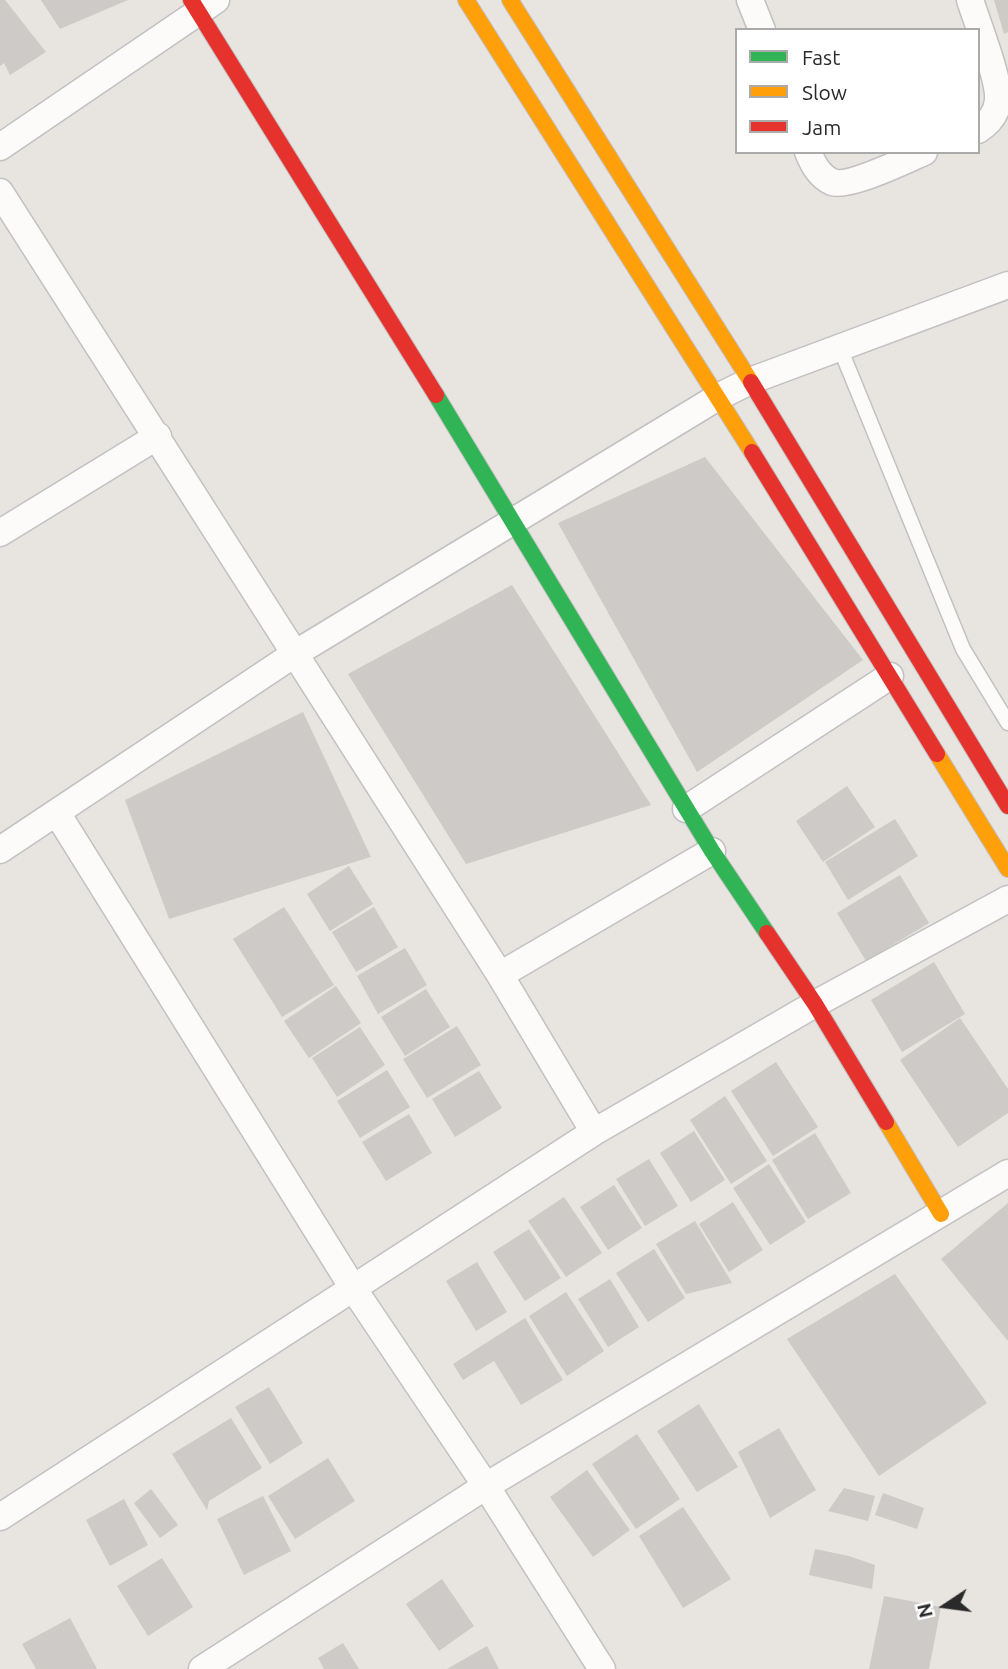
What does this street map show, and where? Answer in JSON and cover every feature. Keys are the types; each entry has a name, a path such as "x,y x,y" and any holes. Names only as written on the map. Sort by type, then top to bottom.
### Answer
{"street":[{"path":"466,0 718,397 1008,869"},
{"path":"510,0 750,381 1008,806"},
{"path":"750,0 761,28"},
{"path":"970,0 979,28"},
{"path":"0,146 202,4 686,809 815,1004 941,1214"},
{"path":"980,31 997,84 998,100 994,116 980,128"},
{"path":"809,154 822,176 834,183 850,181 919,154"},
{"path":"0,192 500,975 594,1132"},
{"path":"0,850 296,653 718,397 750,381 1008,285"},
{"path":"0,533 158,436"},
{"path":"686,809 890,676"},
{"path":"57,813 353,1288 486,1486 602,1669"},
{"path":"500,975 712,850"},
{"path":"0,1517 594,1132 815,1004 1008,899"},
{"path":"202,1669 486,1486 1008,1173"}],"lane":[{"path":"840,348 963,649 1008,723"}],"building":[{"path":"0,0 5,0 46,52 10,75 4,63 0,66"},
{"path":"41,0 128,0 60,29"},
{"path":"994,0 1008,0 1008,32 1004,34"},
{"path":"705,457 863,660 697,772 558,523"},
{"path":"512,585 651,805 466,864 348,674"},
{"path":"303,712 371,857 169,919 125,800"},
{"path":"847,786 875,827 823,862 796,821"},
{"path":"895,819 918,856 848,900 825,862"},
{"path":"349,866 373,904 330,931 307,894"},
{"path":"900,875 929,923 866,961 837,913"},
{"path":"284,907 334,985 282,1017 233,939"},
{"path":"374,907 398,947 356,972 332,932"},
{"path":"405,948 427,985 378,1014 357,976"},
{"path":"934,962 965,1014 902,1052 871,1000"},
{"path":"336,986 361,1023 309,1058 284,1021"},
{"path":"426,989 450,1027 405,1056 381,1017"},
{"path":"960,1018 1008,1089 1008,1113 958,1147 900,1060"},
{"path":"457,1026 481,1065 427,1098 403,1059"},
{"path":"360,1027 385,1065 337,1097 312,1058"},
{"path":"776,1062 818,1127 773,1156 731,1091"},
{"path":"387,1070 410,1107 360,1138 337,1101"},
{"path":"479,1071 502,1108 455,1137 432,1099"},
{"path":"725,1096 767,1161 731,1184 690,1120"},
{"path":"409,1114 432,1153 386,1181 362,1142"},
{"path":"694,1131 725,1180 691,1202 660,1153"},
{"path":"815,1133 851,1193 808,1219 772,1160"},
{"path":"649,1159 678,1206 645,1226 616,1179"},
{"path":"769,1164 806,1222 770,1245 733,1188"},
{"path":"614,1185 642,1228 608,1250 580,1207"},
{"path":"564,1197 602,1253 566,1277 528,1221"},
{"path":"733,1202 763,1250 729,1272 699,1224"},
{"path":"1008,1203 1008,1341 941,1259"},
{"path":"695,1221 732,1283 686,1294 656,1244"},
{"path":"529,1229 561,1278 525,1301 493,1252"},
{"path":"654,1249 685,1298 648,1322 616,1273"},
{"path":"477,1262 507,1312 476,1331 446,1281"},
{"path":"895,1274 987,1403 879,1476 787,1339"},
{"path":"610,1279 639,1327 608,1347 578,1299"},
{"path":"566,1292 604,1351 567,1376 529,1316"},
{"path":"525,1318 563,1380 521,1405 494,1361 463,1380 453,1364"},
{"path":"269,1387 303,1443 270,1464 235,1407"},
{"path":"699,1404 738,1467 697,1492 657,1431"},
{"path":"231,1418 262,1468 209,1501 207,1510 172,1454"},
{"path":"779,1428 816,1490 770,1518 738,1452"},
{"path":"637,1434 680,1499 636,1529 592,1464"},
{"path":"328,1458 355,1501 295,1539 268,1496"},
{"path":"587,1470 630,1530 593,1557 550,1497"},
{"path":"844,1488 875,1496 868,1521 828,1511"},
{"path":"151,1489 178,1525 160,1538 134,1503"},
{"path":"883,1493 924,1508 917,1529 875,1515"},
{"path":"263,1496 291,1551 244,1575 217,1519"},
{"path":"124,1499 148,1545 110,1566 86,1520"},
{"path":"683,1507 731,1579 683,1608 639,1536"},
{"path":"815,1549 875,1565 872,1589 809,1575"},
{"path":"162,1558 193,1607 148,1636 117,1586"},
{"path":"442,1579 474,1626 439,1651 406,1604"},
{"path":"884,1596 941,1607 929,1669 869,1669"},
{"path":"70,1618 97,1669 36,1669 22,1644"},
{"path":"343,1643 359,1669 324,1669 318,1658"},
{"path":"487,1646 499,1669 447,1669"}],"traffic: fast":[{"path":"436,395 712,851 767,933"}],"traffic: slow":[{"path":"466,0 752,452"},
{"path":"510,0 751,382"},
{"path":"937,754 1008,869"},
{"path":"886,1122 941,1214"}],"traffic: jam":[{"path":"191,0 436,395"},
{"path":"751,382 1008,806"},
{"path":"752,452 937,754"},
{"path":"767,933 815,1004 886,1122"}]}
